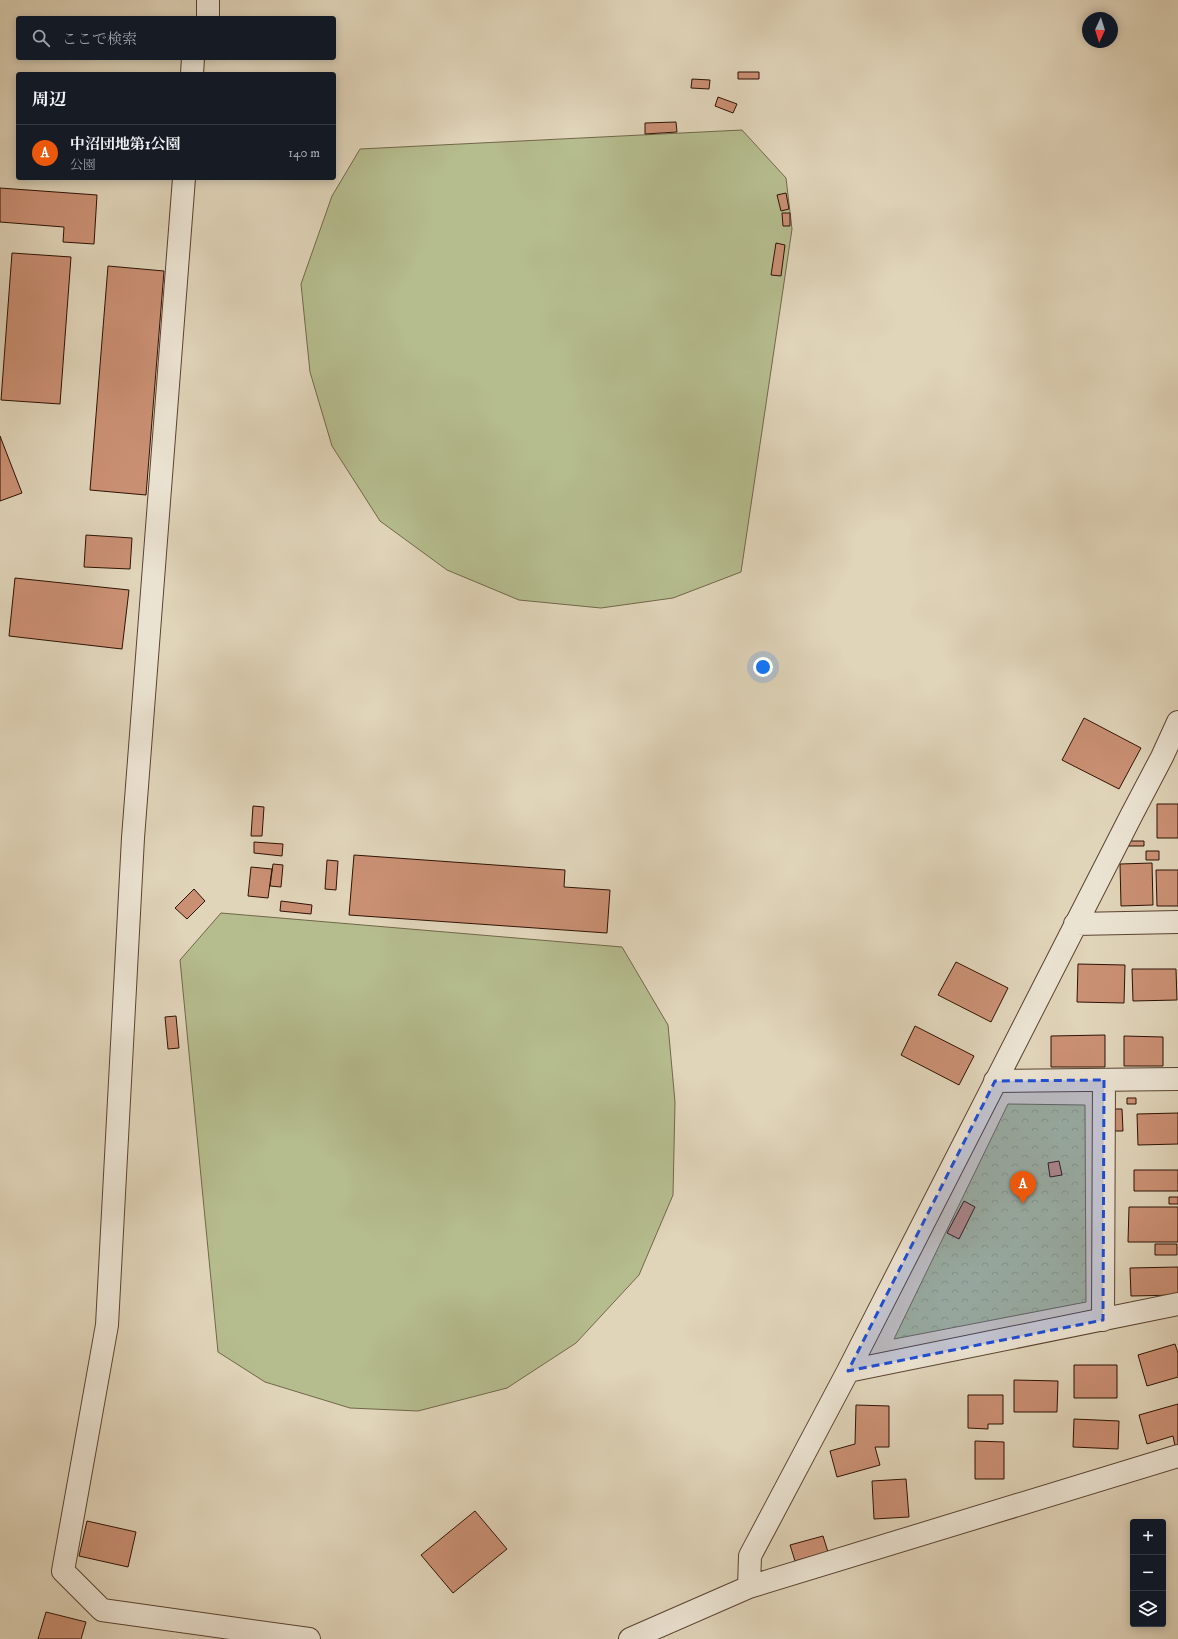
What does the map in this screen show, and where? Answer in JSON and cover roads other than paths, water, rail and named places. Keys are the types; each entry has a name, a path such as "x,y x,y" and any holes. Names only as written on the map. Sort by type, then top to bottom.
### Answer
{"street":[{"path":"208,0 208,16"},
{"path":"192,72 193,60"},
{"path":"184,180 133,838 107,1325 63,1571 102,1610 309,1639"},
{"path":"749,1587 750,1556 848,1370 1075,924 1170,757 1178,722"},
{"path":"1075,924 1178,922"},
{"path":"995,1081 1178,1079"},
{"path":"1103,1320 1104,1080"},
{"path":"848,1370 1178,1304"},
{"path":"630,1639 749,1587 1178,1456"}],"place":[{"name":"中沼団地第1公園","path":"1023,1204"}]}
